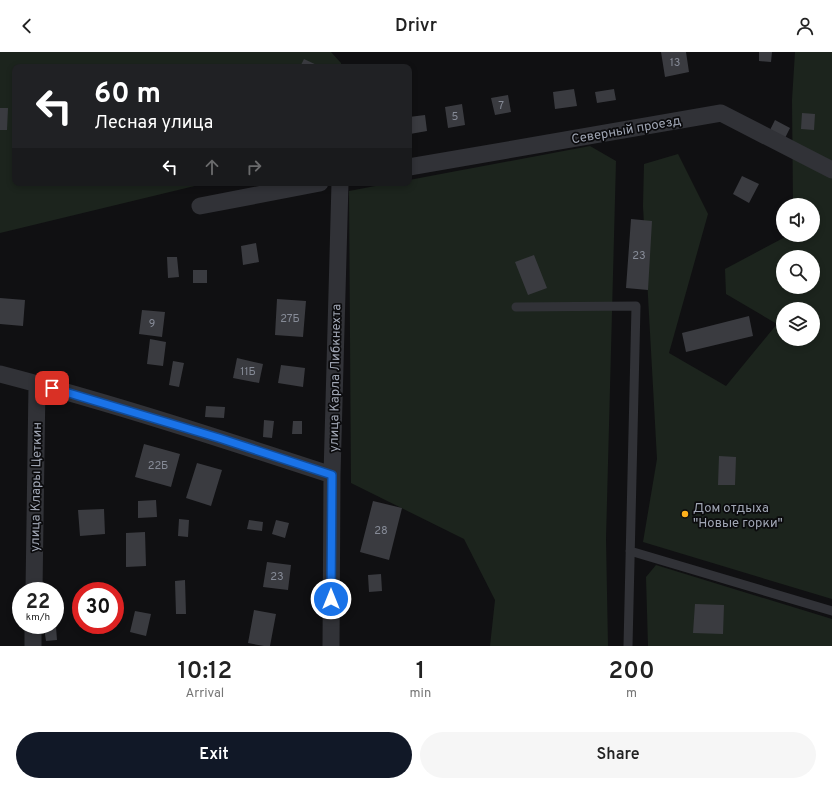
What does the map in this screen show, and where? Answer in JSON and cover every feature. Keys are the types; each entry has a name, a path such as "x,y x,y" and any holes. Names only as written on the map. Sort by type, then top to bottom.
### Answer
{"street":[{"name":"Северный проезд","path":"412,166 721,113 832,170"},
{"path":"200,206 304,186"},
{"name":"улица Карла Либкнехта","path":"331,646 332,475 340,186"},
{"path":"0,374 219,438 332,475"},
{"name":"улица Клары Цеткин","path":"34,582 37,384"},
{"path":"33,634 33,646"}],"lane":[{"path":"516,307 636,306 628,646"},
{"path":"630,551 832,611"}],"shaded area":[{"path":"0,52 331,52 341,63 12,64 12,186 195,186 0,233"},
{"path":"795,52 832,52 832,599 643,542 657,459 643,206 644,164 678,154 708,214 669,353 726,386 776,325 776,346 820,346 820,302 776,302 776,323 726,294 725,269 776,242 820,242 820,198 793,198 792,100"},
{"path":"590,146 616,161 606,539 608,646 490,646 495,600 464,539 351,483 349,191 375,186 412,186 412,179"},
{"path":"656,565 832,619 832,646 648,646 646,577"}],"building":[{"path":"661,52 686,52 689,72 665,77"},
{"path":"759,52 772,52 771,62 759,61"},
{"path":"304,59 315,64 302,64"},
{"path":"574,89 577,106 555,109 553,92"},
{"path":"614,89 616,100 597,103 595,92"},
{"path":"508,95 511,112 495,115 491,98"},
{"path":"462,104 465,125 448,128 445,107"},
{"path":"0,108 8,108 7,130 0,130"},
{"path":"802,113 815,114 814,130 801,129"},
{"path":"425,115 427,131 412,134 412,117"},
{"path":"775,120 790,128 784,140 769,132"},
{"path":"742,176 759,184 749,203 733,194"},
{"path":"631,219 652,221 648,290 626,288"},
{"path":"256,243 259,262 243,265 241,246"},
{"path":"534,255 547,288 528,295 515,262"},
{"path":"167,257 177,257 179,277 168,278"},
{"path":"193,270 207,270 207,283 193,283"},
{"path":"0,298 25,300 23,326 0,324"},
{"path":"277,299 306,301 303,337 275,335"},
{"path":"142,310 165,312 162,337 139,334"},
{"path":"749,316 753,336 686,352 682,333"},
{"path":"150,339 166,342 163,366 147,364"},
{"path":"237,358 263,364 259,383 233,378"},
{"path":"173,361 184,363 179,387 169,385"},
{"path":"281,365 305,368 303,387 278,383"},
{"path":"206,406 225,407 224,418 205,417"},
{"path":"264,420 274,421 272,438 263,437"},
{"path":"293,421 302,421 302,434 292,434"},
{"path":"144,444 180,454 171,487 135,477"},
{"path":"719,456 736,457 735,485 718,485"},
{"path":"197,463 222,470 211,506 186,498"},
{"path":"156,500 157,517 138,518 138,501"},
{"path":"373,501 402,508 389,560 360,552"},
{"path":"104,509 105,534 80,536 78,510"},
{"path":"179,519 189,520 188,537 178,536"},
{"path":"249,520 263,522 262,531 247,529"},
{"path":"276,520 289,523 285,538 272,534"},
{"path":"145,532 146,566 126,567 126,533"},
{"path":"267,562 291,565 288,590 263,587"},
{"path":"381,574 382,591 369,592 368,575"},
{"path":"185,580 186,614 176,614 175,581"},
{"path":"695,604 724,605 723,634 693,633"},
{"path":"254,610 276,614 270,646 248,643"},
{"path":"135,611 151,614 146,636 130,632"},
{"path":"45,634 57,634 57,640 46,641"}],"place":[{"name":"Дом отдыха \"Новые горки\"","path":"685,514"}],"route":[{"path":"52,388 219,438 332,475 331,599"}]}
